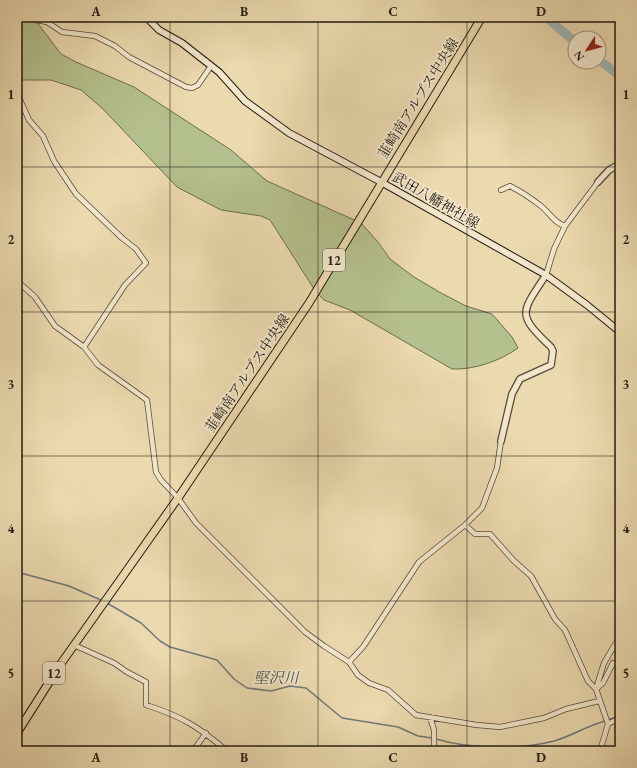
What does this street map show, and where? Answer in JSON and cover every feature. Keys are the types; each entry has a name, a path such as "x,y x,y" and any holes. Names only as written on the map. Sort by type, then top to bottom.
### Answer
{"main road":[{"name":"武田八幡神社線","path":"146,17 159,30 182,43 211,66 245,101 289,133 381,182 546,275 618,330"},
{"name":"韮崎南アルプス中央線","path":"17,732 74,645 178,498 309,303 482,17"}],"street":[{"path":"36,20 47,22 62,32 96,36 115,46 129,57 186,87 192,88 198,85 211,66"},
{"path":"17,93 29,120 43,136 54,161 76,194 122,238 136,249 146,263 124,285 84,348"},
{"path":"349,662 363,647 419,562 465,526 482,508 497,468 501,441 512,394 520,379 551,365 553,351 551,347 528,324 525,316 526,306 546,275 554,249 565,226 598,182 609,170 620,164"},
{"path":"501,190 510,186 541,206 556,223 565,226"},
{"path":"17,281 34,297 55,326 84,348 98,365 147,400 156,472 161,480 178,498 196,523 306,632 349,662 358,675 369,683 388,690 416,715 477,725 500,727 544,718 566,709 599,701"},
{"path":"618,330 620,320"},
{"path":"465,526 475,534 490,534 514,561 531,576 555,619 565,630 588,681 596,689 608,724 600,751"},
{"path":"596,689 604,663 620,636"},
{"path":"74,645 96,654 146,682 146,705 174,714 206,733 227,751"},
{"path":"596,689 603,683 613,663"},
{"path":"17,717 25,720"},
{"path":"430,717 434,730 434,751"},
{"path":"608,724 620,718"},
{"path":"193,751 206,733"}],"green space":[{"path":"17,17 33,17 61,54 134,87 231,150 267,181 361,223 378,242 390,259 414,277 466,306 492,314 512,337 518,348 495,361 486,364 469,368 452,369 350,310 324,300 316,292 270,220 261,216 221,210 177,187 102,108 81,90 51,80 17,80"}],"waterway":[{"path":"546,17 567,35"},
{"path":"607,66 620,76"},
{"name":"堅沢川","path":"17,572 69,586 103,601"},
{"name":"堅沢川","path":"107,603 141,623 160,641 170,647 217,660 234,679 247,688 271,691 290,686 306,688 342,718 398,727 418,736 432,738"},
{"name":"堅沢川","path":"608,720 616,717"},
{"name":"堅沢川","path":"436,739 463,745 494,747 525,746 554,741 605,721"}]}
